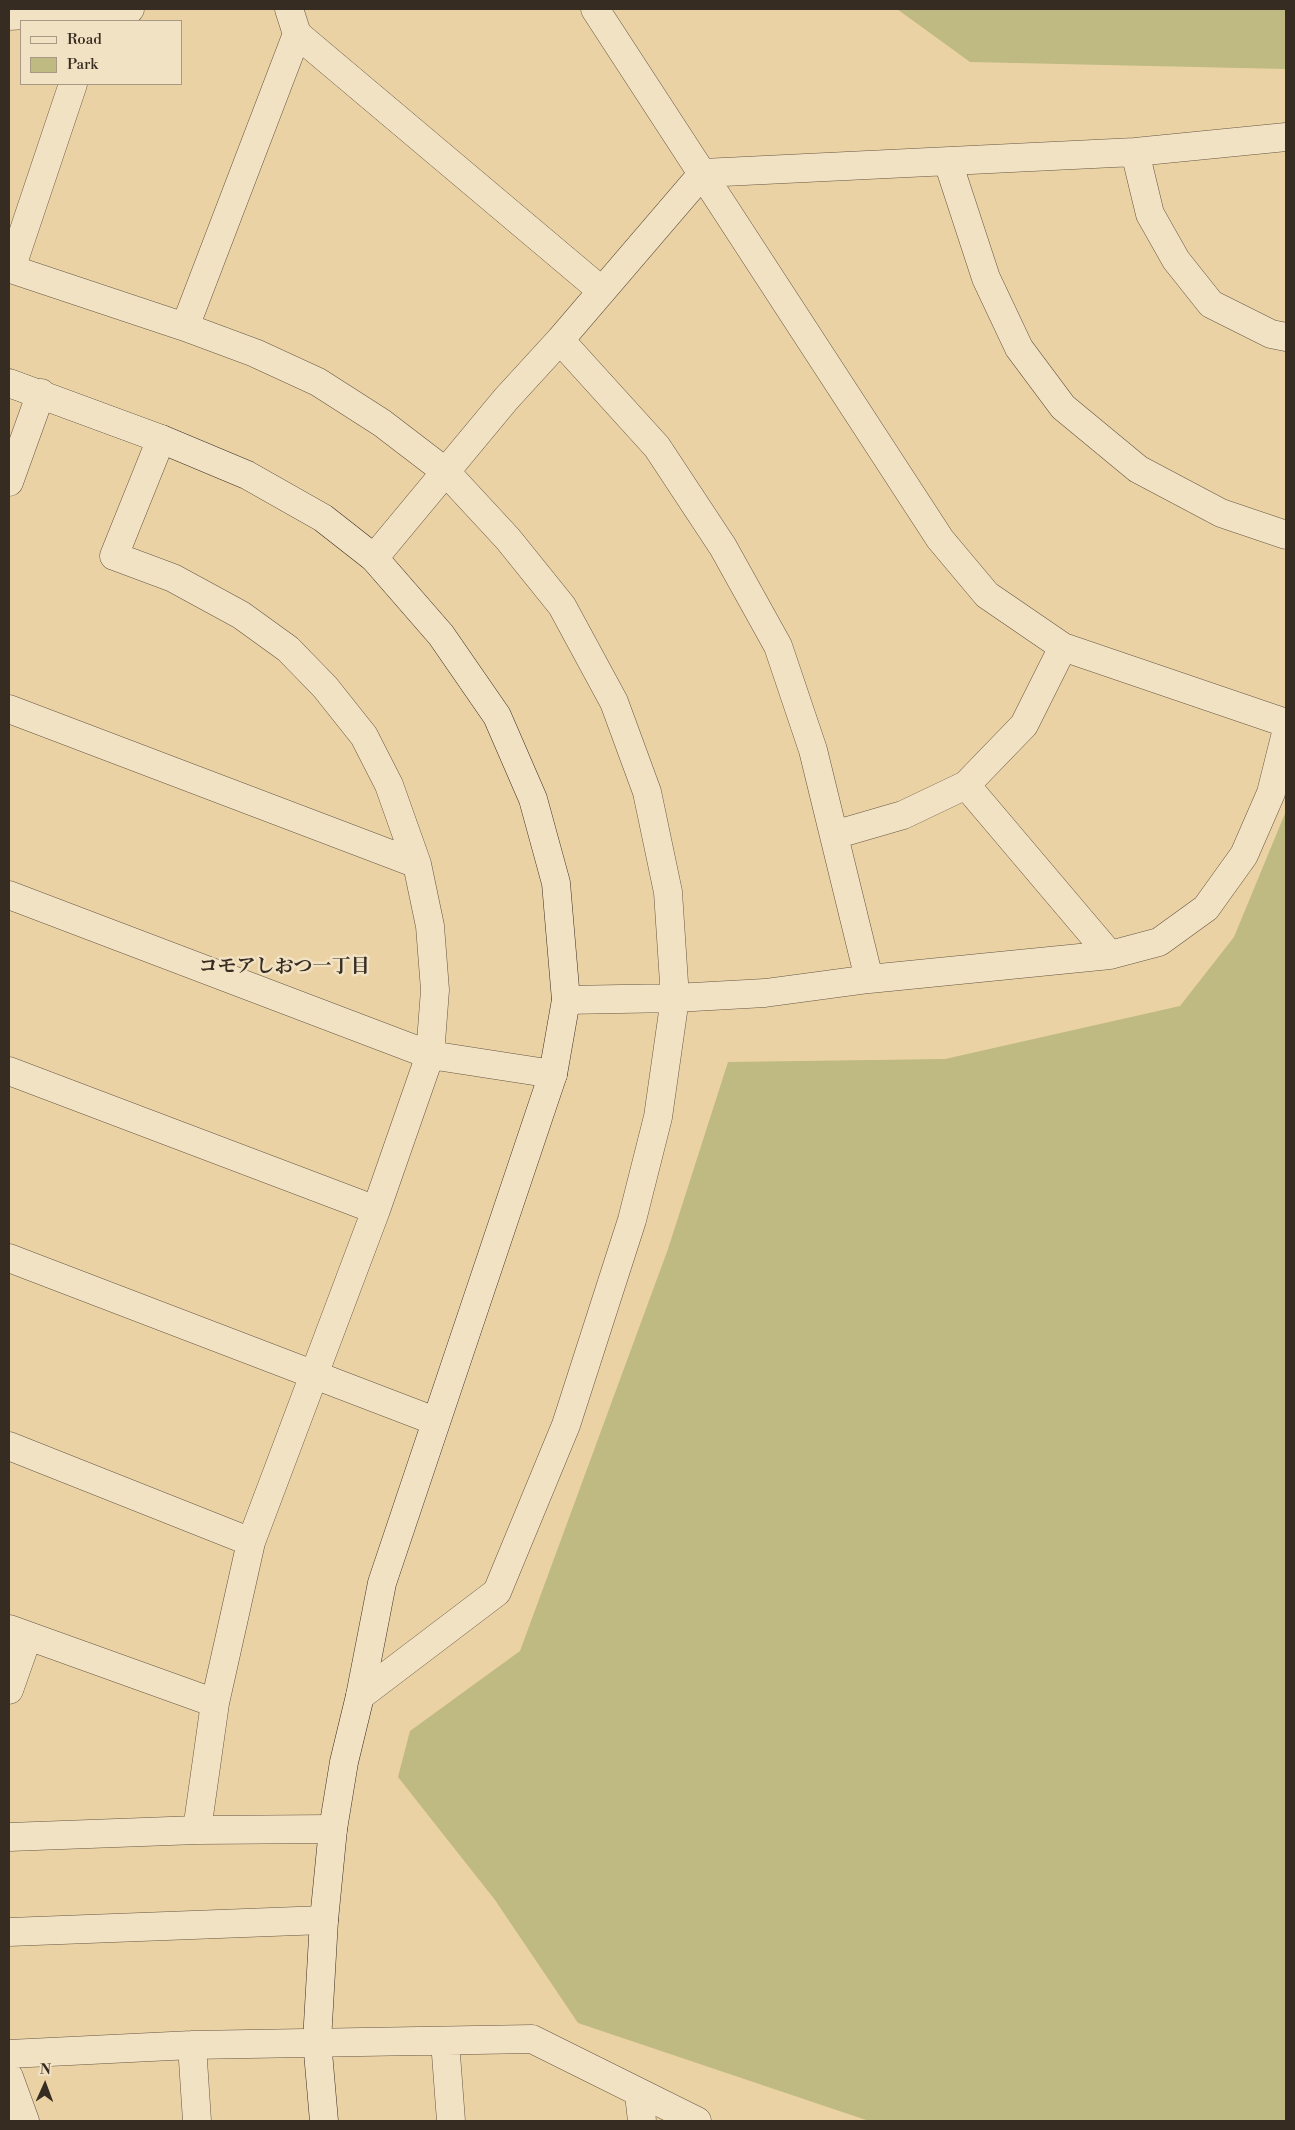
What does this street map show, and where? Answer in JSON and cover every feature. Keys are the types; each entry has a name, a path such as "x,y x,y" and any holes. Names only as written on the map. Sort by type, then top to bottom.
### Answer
{"street":[{"path":"9,16 81,17 130,9"},
{"path":"595,9 940,539 987,595 1062,647 1286,723"},
{"path":"186,327 293,21 602,291"},
{"path":"73,85 11,269 186,327 255,353 318,382 382,423 446,472 508,539 562,606 614,702 646,792 668,892 675,998 658,1117 632,1220 566,1425 497,1592 360,1696"},
{"path":"374,558 506,399 560,340 703,173 1135,152 1286,137"},
{"path":"1135,152 1150,214 1176,260 1211,304 1271,334 1286,337"},
{"path":"948,162 986,278 1020,348 1063,407 1138,469 1221,513 1286,536"},
{"path":"560,340 657,447 723,547 778,646 813,750 869,980"},
{"path":"9,382 161,439 247,475 323,518 374,558 441,635 497,716 533,799 556,883 566,1000 553,1074 382,1583 360,1696 344,1762 333,1829 324,1920 318,2041 324,2121"},
{"path":"9,482 41,393"},
{"path":"161,439 114,556 174,578 241,615 288,648 325,686 364,736 388,785 417,864 430,926 435,990 430,1055 376,1210 251,1542 215,1703 197,1830"},
{"path":"834,835 903,815 966,785 1024,724 1062,647"},
{"path":"9,709 417,864"},
{"path":"566,1000 675,998 764,993 1110,955 1159,942 1206,908 1244,855 1271,793 1286,733"},
{"path":"966,785 1110,955"},
{"path":"9,895 430,1055 553,1074"},
{"path":"9,1071 376,1210"},
{"path":"9,1258 435,1421"},
{"path":"9,1446 251,1542"},
{"path":"9,1690 18,1633 215,1703"},
{"path":"9,1837 197,1830 333,1829"},
{"path":"9,1932 324,1920"},
{"path":"9,2054 318,2041 445,2041 532,2038 639,2094 697,2121"},
{"path":"445,2041 451,2121"},
{"path":"192,2045 197,2121"},
{"path":"9,2077 25,2121"},
{"path":"639,2094 642,2121"}],"green space":[{"path":"897,9 1286,9 1286,69 970,62"},
{"path":"1286,811 1286,2121 869,2121 578,2023 495,1900 398,1777 410,1731 520,1651 668,1249 728,1062 945,1059 1180,1006 1234,937"}],"district":[{"name":"コモアしおつ一丁目","path":"284,967"}]}
